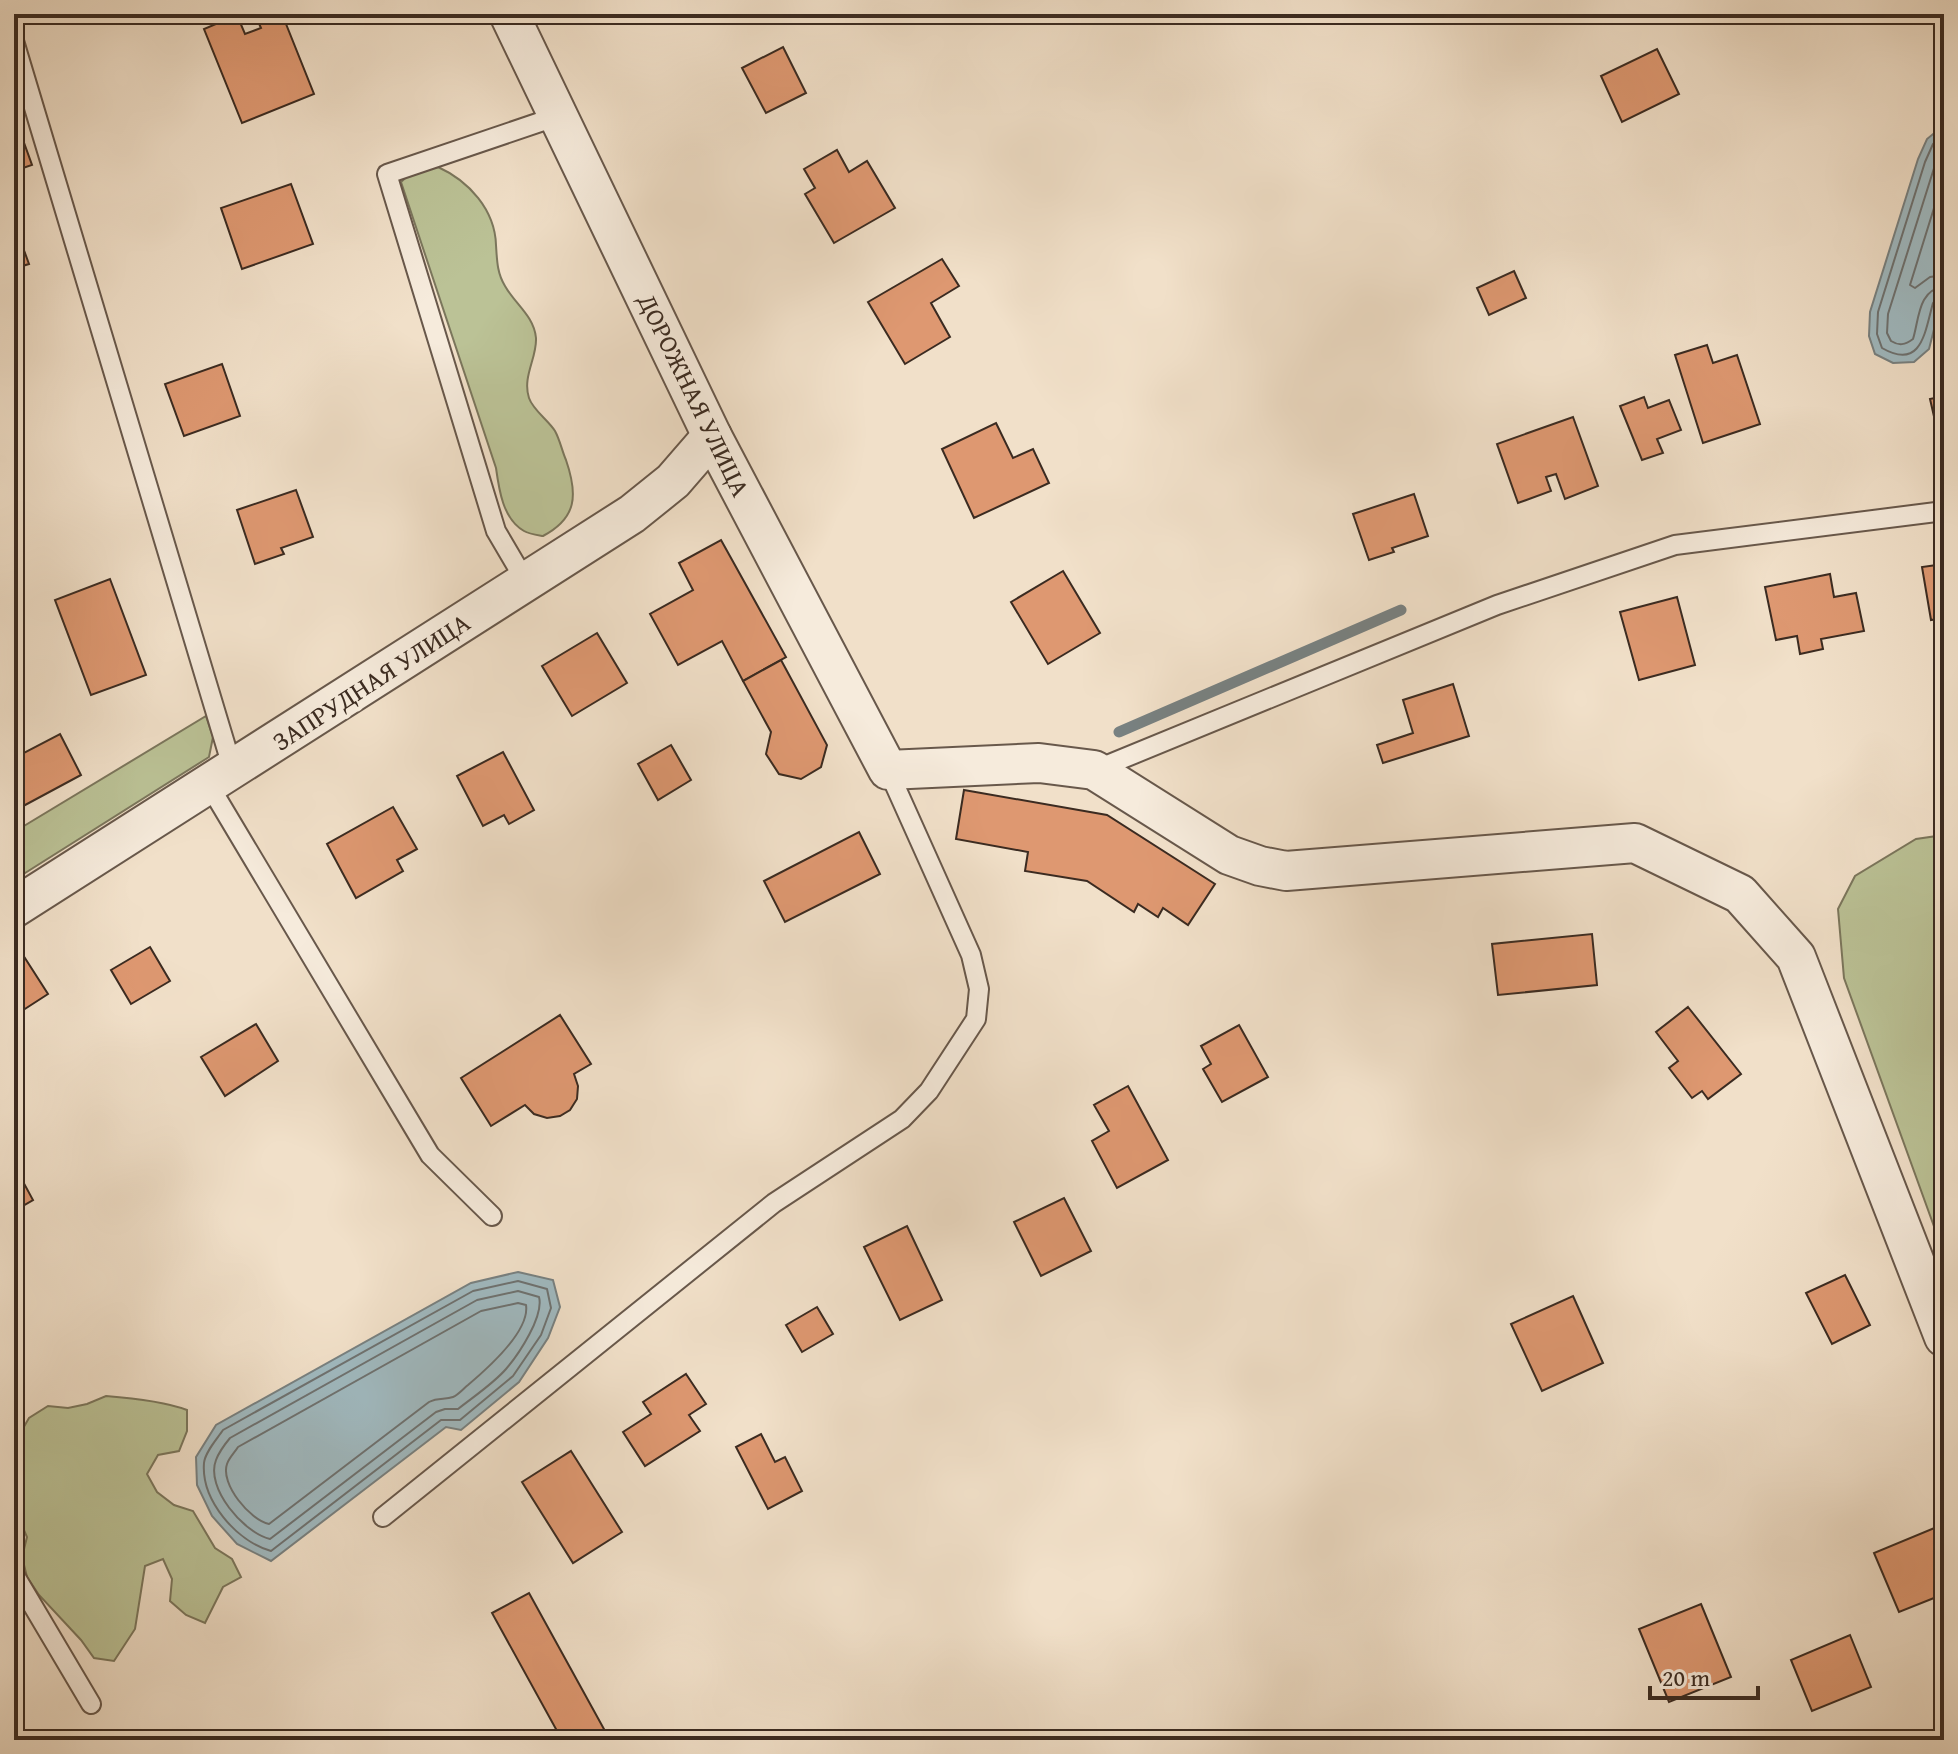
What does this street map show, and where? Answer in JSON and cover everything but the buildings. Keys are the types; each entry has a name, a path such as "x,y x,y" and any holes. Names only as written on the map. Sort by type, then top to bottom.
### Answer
{"street":[{"name":"ДОРОЖНАЯ УЛИЦА","path":"509,14 712,436 888,770"},
{"name":"ЗАПРУДНАЯ УЛИЦА","path":"14,908 526,582 653,497 673,481 712,436"},
{"path":"888,770 1039,763 1094,770 1229,855 1286,871 1635,843 1740,894 1796,957 1944,1337"}],"lane":[{"path":"14,41 221,778 430,1155 492,1216"},
{"path":"526,582 496,531 387,174 558,116"},
{"path":"1094,770 1497,605 1675,545 1944,511"},
{"path":"383,1517 774,1203 902,1119 929,1091 976,1019 979,989 971,955 888,770"},
{"path":"14,1574 91,1704"}],"green space":[{"path":"438,167 460,180 485,209 494,232 500,276 535,330 536,345 527,390 534,407 557,434 570,473 573,495 563,521 543,536 517,526 503,503 496,468 401,182 416,168"},
{"path":"206,716 213,737 209,757 14,880 14,832"},
{"path":"1944,835 1944,1254 1844,978 1838,909 1855,876 1916,839"},
{"path":"106,1396 158,1402 187,1410 187,1431 179,1451 158,1455 147,1474 157,1492 174,1505 193,1511 215,1548 232,1559 241,1577 223,1587 205,1623 186,1615 170,1601 172,1579 163,1559 145,1566 135,1629 114,1661 94,1658 27,1577 22,1557 27,1537 14,1507 14,1444 29,1418 48,1406 68,1408"}],"water":[{"path":"1944,125 1944,290 1929,349 1914,362 1893,363 1875,354 1869,336 1870,312 1918,159 1927,139"},
{"path":"518,1272 553,1280 560,1307 548,1338 519,1382 461,1430 446,1427 271,1561 237,1544 212,1516 197,1485 196,1457 216,1425 471,1283"}],"waterway":[{"path":"1119,732 1401,610"}]}
